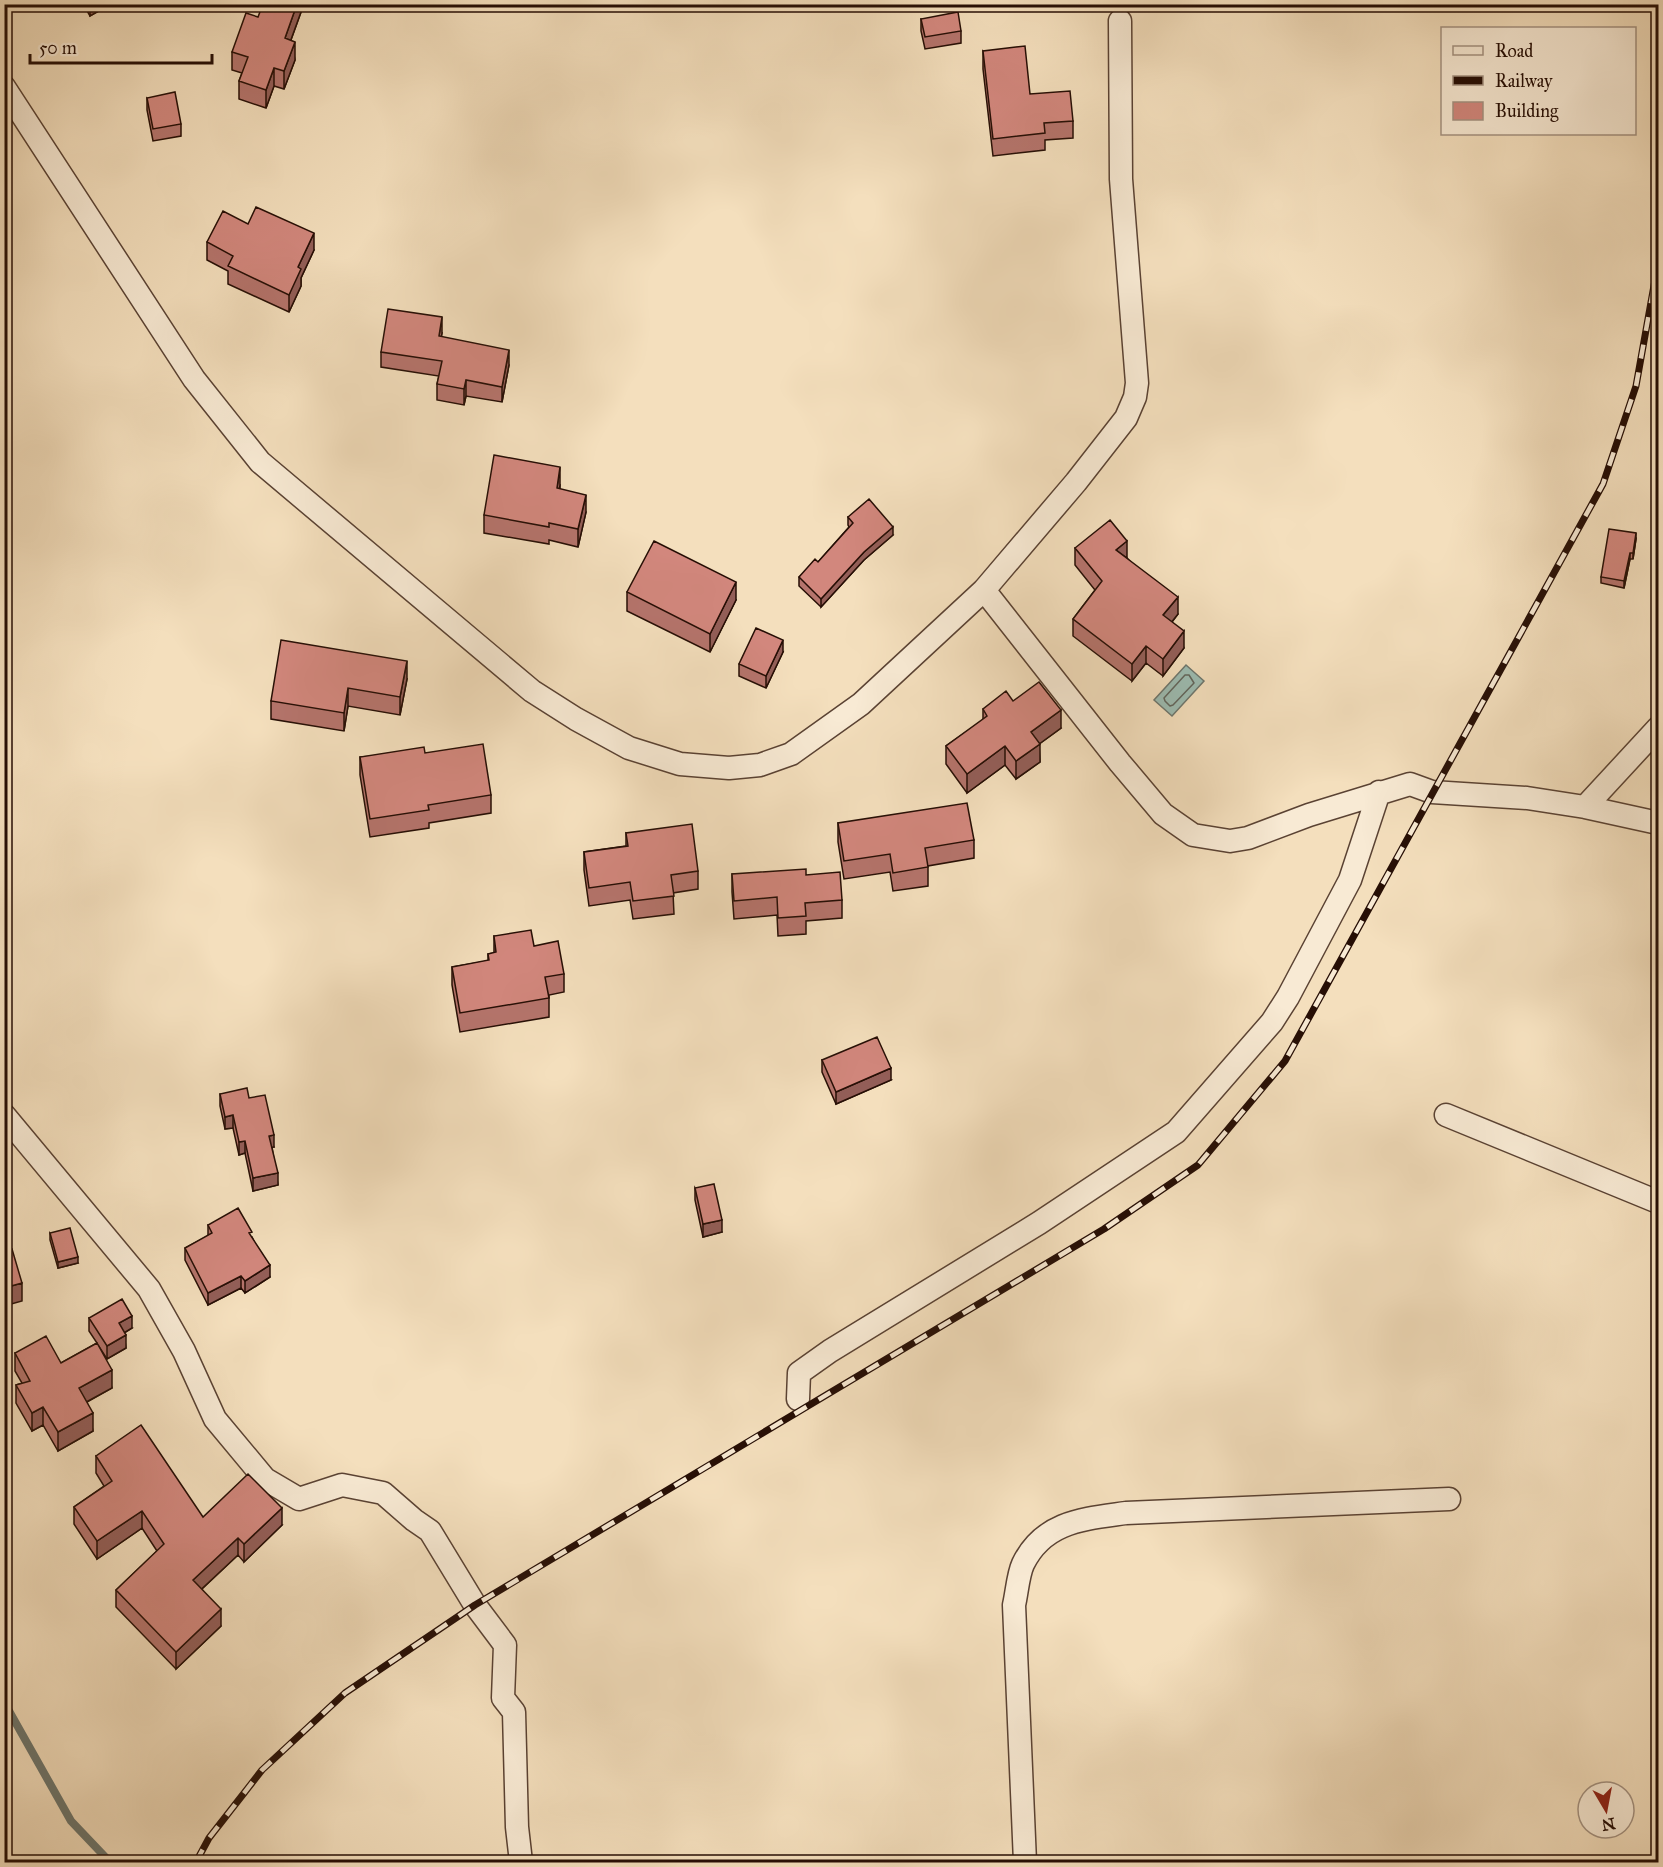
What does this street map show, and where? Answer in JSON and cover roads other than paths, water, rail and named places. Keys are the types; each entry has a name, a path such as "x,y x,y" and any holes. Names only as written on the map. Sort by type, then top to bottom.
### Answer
{"street":[{"path":"4,87 194,378 260,462 532,691 576,719 629,748 680,764 729,768 760,765 791,754 861,704 984,590 1076,482 1126,418 1135,397 1137,383 1121,179 1120,21"},
{"path":"984,590 1119,763 1163,814 1193,835 1230,841 1248,838 1309,815 1410,784 1432,792 1527,798 1585,807 1659,823"},
{"path":"1585,807 1659,728"},
{"path":"798,1399 799,1373 830,1351 1029,1229 1176,1132 1272,1022 1288,997 1350,880 1379,792"},
{"path":"4,1115 149,1289 184,1351 215,1419 265,1479 299,1499 342,1485 383,1493 430,1531 475,1605 505,1645 503,1698 514,1712 517,1827 521,1863"},
{"path":"1446,1115 1659,1202"},
{"path":"1025,1863 1014,1605 1023,1565 1041,1538 1076,1520 1126,1513 1449,1500"}],"water":[{"path":"1186,665 1204,681 1172,716 1154,700"}],"waterway":[{"path":"4,1702 71,1821 110,1862"}],"railway":[{"path":"196,1862 209,1838 262,1770 345,1693 475,1605 1104,1229 1198,1165 1285,1061 1603,484 1636,386 1658,263"}]}
